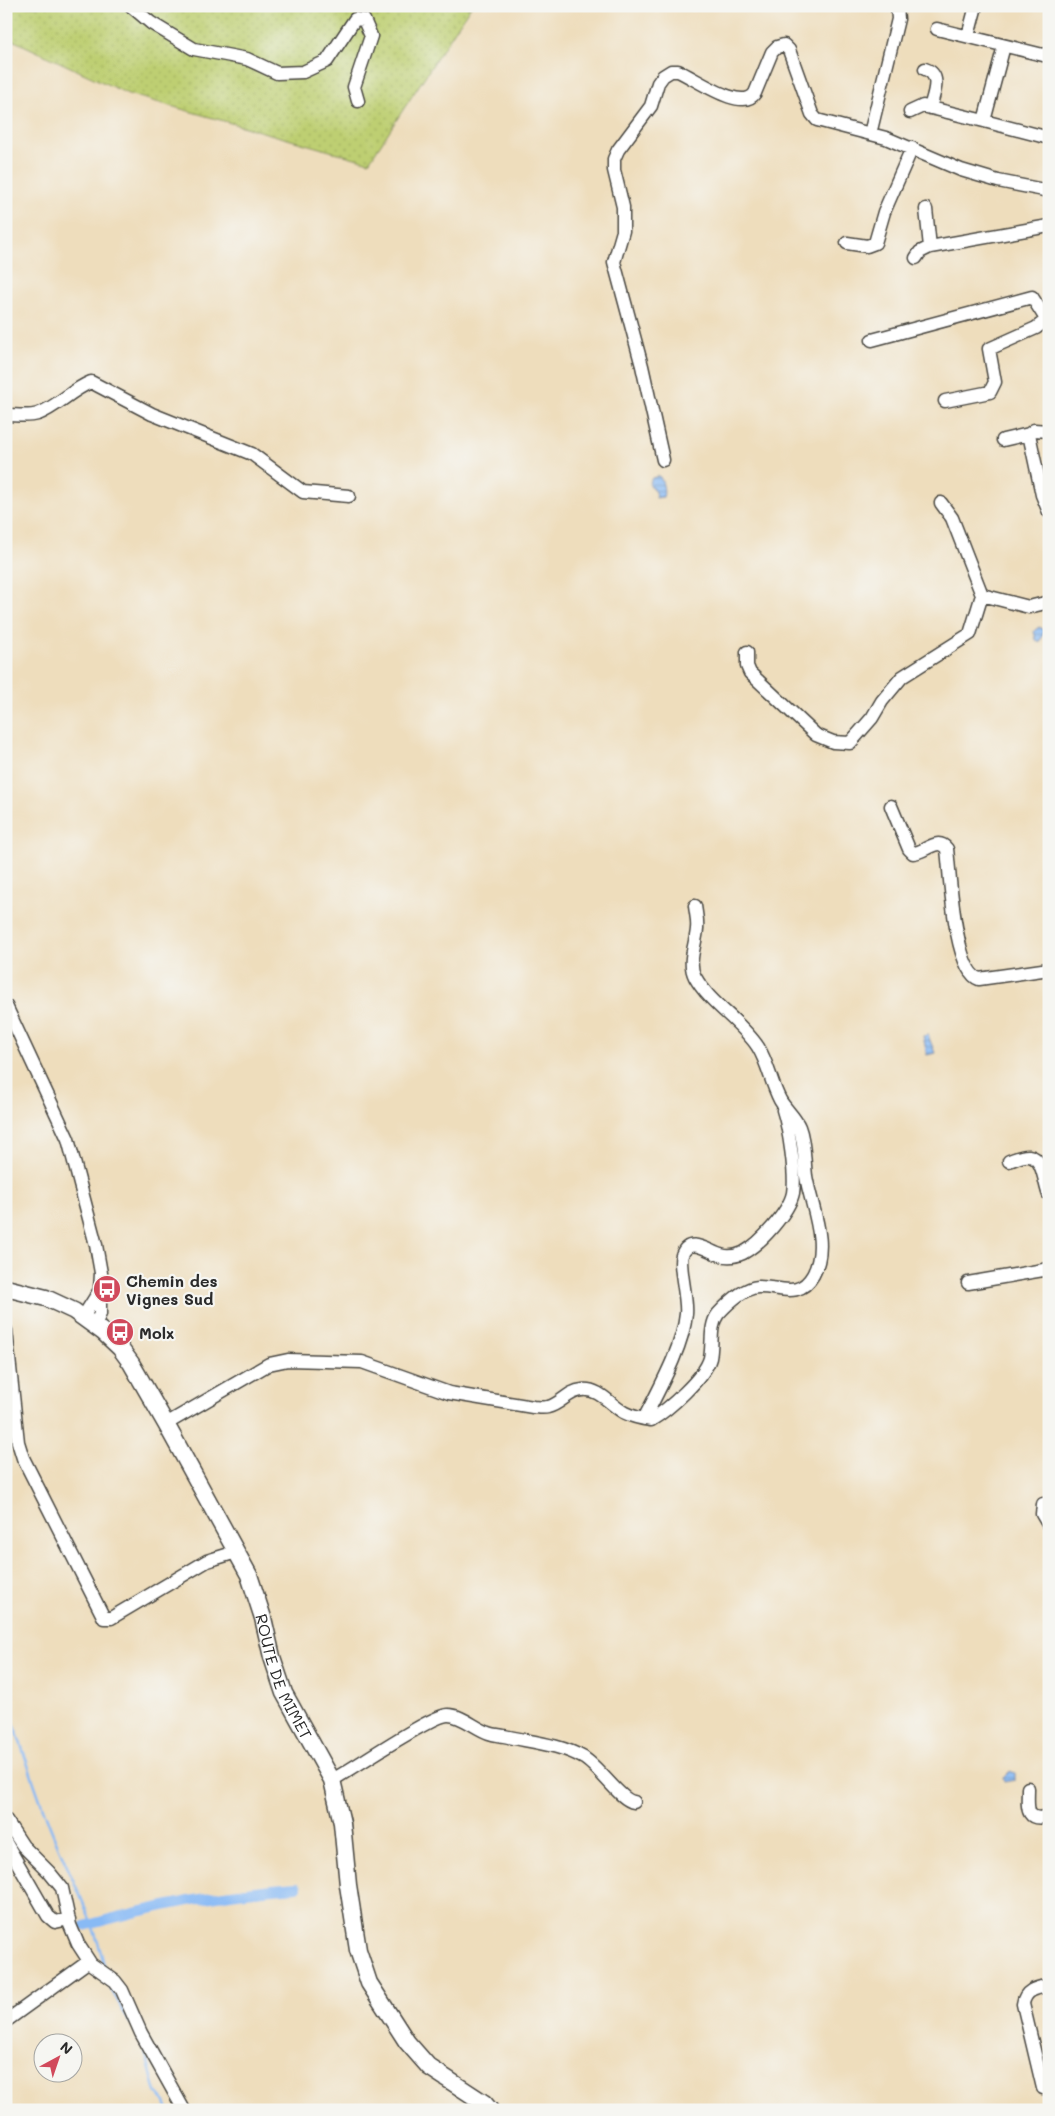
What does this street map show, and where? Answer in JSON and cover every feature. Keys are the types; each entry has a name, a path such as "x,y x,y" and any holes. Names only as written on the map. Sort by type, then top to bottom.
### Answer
{"main road":[{"name":"ROUTE DE MIMET","path":"6,1288 46,1298 89,1321 121,1350 166,1424 248,1575 263,1618 272,1657 284,1693 332,1780 342,1823 348,1885 358,1950 369,1983 408,2042 429,2066 484,2103 490,2110"}],"street":[{"path":"131,6 151,23 194,49 247,59 277,73 303,72 327,60 355,19 364,20 371,36 354,87 358,101"},
{"path":"870,134 898,20 897,6"},
{"path":"968,36 976,6"},
{"path":"937,28 1043,55 1049,53"},
{"path":"663,460 642,366 614,262 623,231 622,207 614,170 614,159 618,150 651,106 658,84 663,76 671,71 678,71 718,92 745,101 750,99 755,93 772,52 777,47 784,45 789,50 814,118 912,148 961,170 998,181 1049,191"},
{"path":"984,121 1004,46"},
{"path":"925,69 936,78 930,108"},
{"path":"910,112 923,106 1049,138"},
{"path":"847,243 867,246 875,243 884,212 912,148"},
{"path":"926,209 930,247"},
{"path":"916,258 920,252 930,247 1049,226"},
{"path":"872,340 1032,297 1048,319 1036,328 988,349 995,382 990,392 945,401"},
{"path":"6,415 36,415 60,402 80,386 91,382 152,414 252,454 303,492 349,496"},
{"path":"1003,440 1032,432 1049,431"},
{"path":"1032,432 1042,495 1049,512"},
{"path":"747,652 747,666 750,673 816,735 833,742 850,743 872,718 882,701 902,677 970,634 982,595 952,518 941,503"},
{"path":"982,595 1029,608 1049,602"},
{"path":"891,806 909,850 917,853 938,843 944,845 947,849 956,934 971,973 980,979 1049,969"},
{"path":"644,1419 684,1334 686,1312 685,1285 680,1265 682,1254 688,1247 696,1245 720,1255 732,1256 743,1253 763,1238 783,1213 793,1193 788,1124 759,1048 694,976 692,957 697,930 695,906"},
{"path":"6,1006 68,1139 96,1245 100,1273 100,1314 89,1321"},
{"path":"166,1424 269,1364 288,1360 362,1362 449,1393 532,1407 546,1408 557,1404 573,1392 589,1391 602,1396 624,1413 651,1420 666,1412 697,1379 709,1361 712,1327 717,1316 738,1296 758,1287 784,1291 797,1290 813,1275 819,1253 819,1229 806,1177 803,1142 799,1126 780,1101"},
{"path":"1009,1161 1030,1156 1035,1159 1039,1163 1049,1195"},
{"path":"968,1283 1049,1269"},
{"path":"6,1330 18,1442 23,1458 104,1618 111,1618 207,1561 236,1552"},
{"path":"1043,1504 1042,1514 1049,1526"},
{"path":"332,1780 428,1722 447,1715 460,1718 489,1733 552,1745 571,1751 587,1760 600,1771 625,1799 634,1802"},
{"path":"1028,1788 1028,1810 1031,1816 1038,1819 1049,1816"},
{"path":"6,1820 23,1846 62,1888 69,1919 78,1944 89,1961 122,1990 141,2033 184,2110"},
{"path":"6,1844 48,1916 55,1922 69,1919"},
{"path":"6,2021 89,1961"},
{"path":"1043,2088 1023,2004 1028,1992 1034,1988 1049,1985"}],"green space":[{"path":"6,6 471,6 369,162 128,94 6,37"}],"water":[{"path":"659,476 663,483 664,495 663,497 656,498 655,492 649,483 652,478"},
{"path":"1039,627 1044,632 1040,642 1036,640 1034,631"},
{"path":"928,1035 935,1053 927,1055 923,1036"},
{"path":"1010,1771 1015,1773 1015,1780 1004,1782 1003,1778"}],"waterway":[{"path":"6,1710 11,1716 56,1842 87,1911 104,1965"},
{"path":"84,1926 137,1912 216,1896 297,1887"},
{"path":"108,1984 130,2023"},
{"path":"145,2052 156,2092 165,2102 168,2110"}],"place":[{"name":"Chemin des Vignes Sud","path":"107,1289"},
{"name":"Molx","path":"120,1332"}]}
